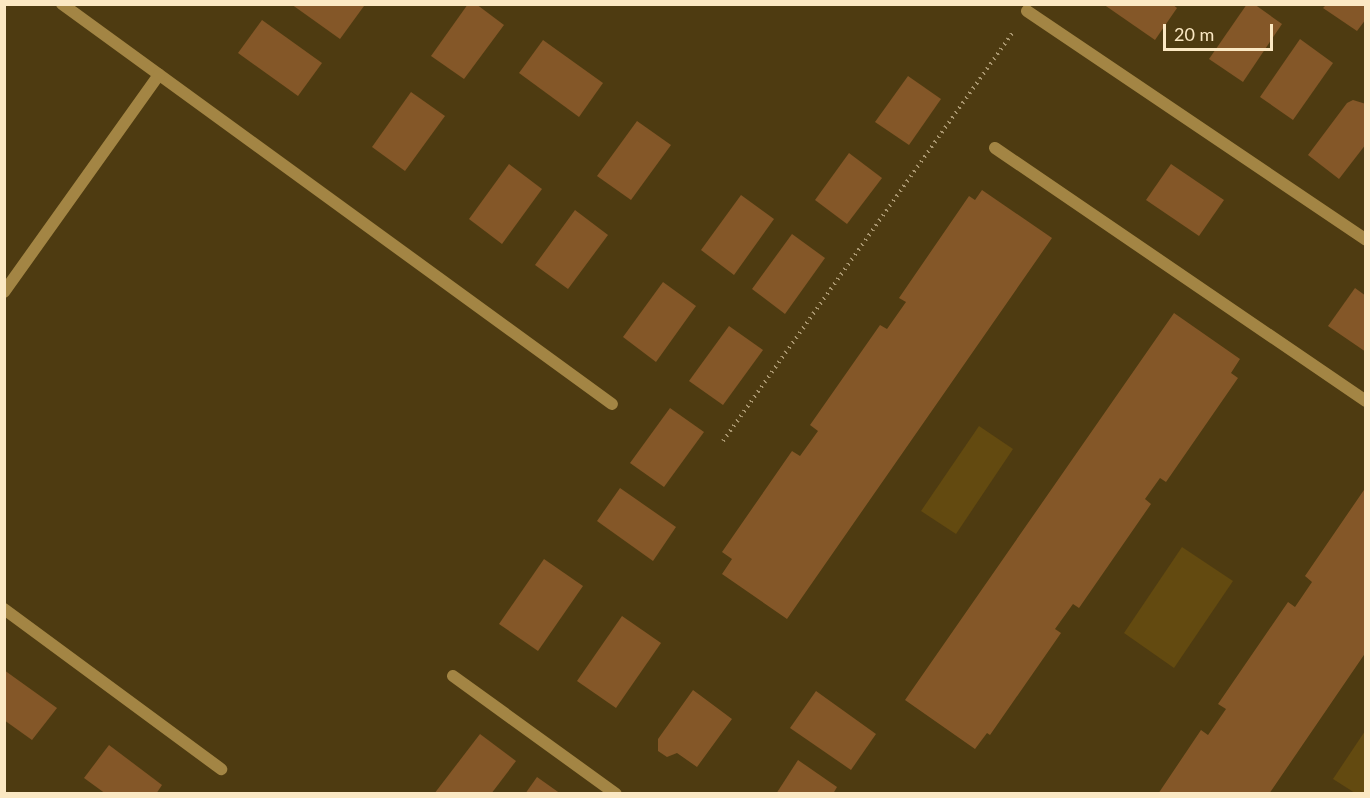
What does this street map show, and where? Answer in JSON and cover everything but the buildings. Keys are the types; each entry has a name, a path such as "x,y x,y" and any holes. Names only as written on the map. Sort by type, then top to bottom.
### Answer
{"street":[{"path":"62,4 612,404"},
{"path":"1027,11 1365,240"},
{"path":"4,292 159,75"},
{"path":"995,148 1365,401"},
{"path":"4,609 221,769"},
{"path":"453,676 616,794"}],"path":[{"path":"723,441 1027,11"}],"shaded area":[{"path":"979,426 1013,449 956,534 921,511"},
{"path":"1182,547 1233,581 1174,668 1124,633"},
{"path":"1365,731 1365,793 1355,793 1333,779"}]}
